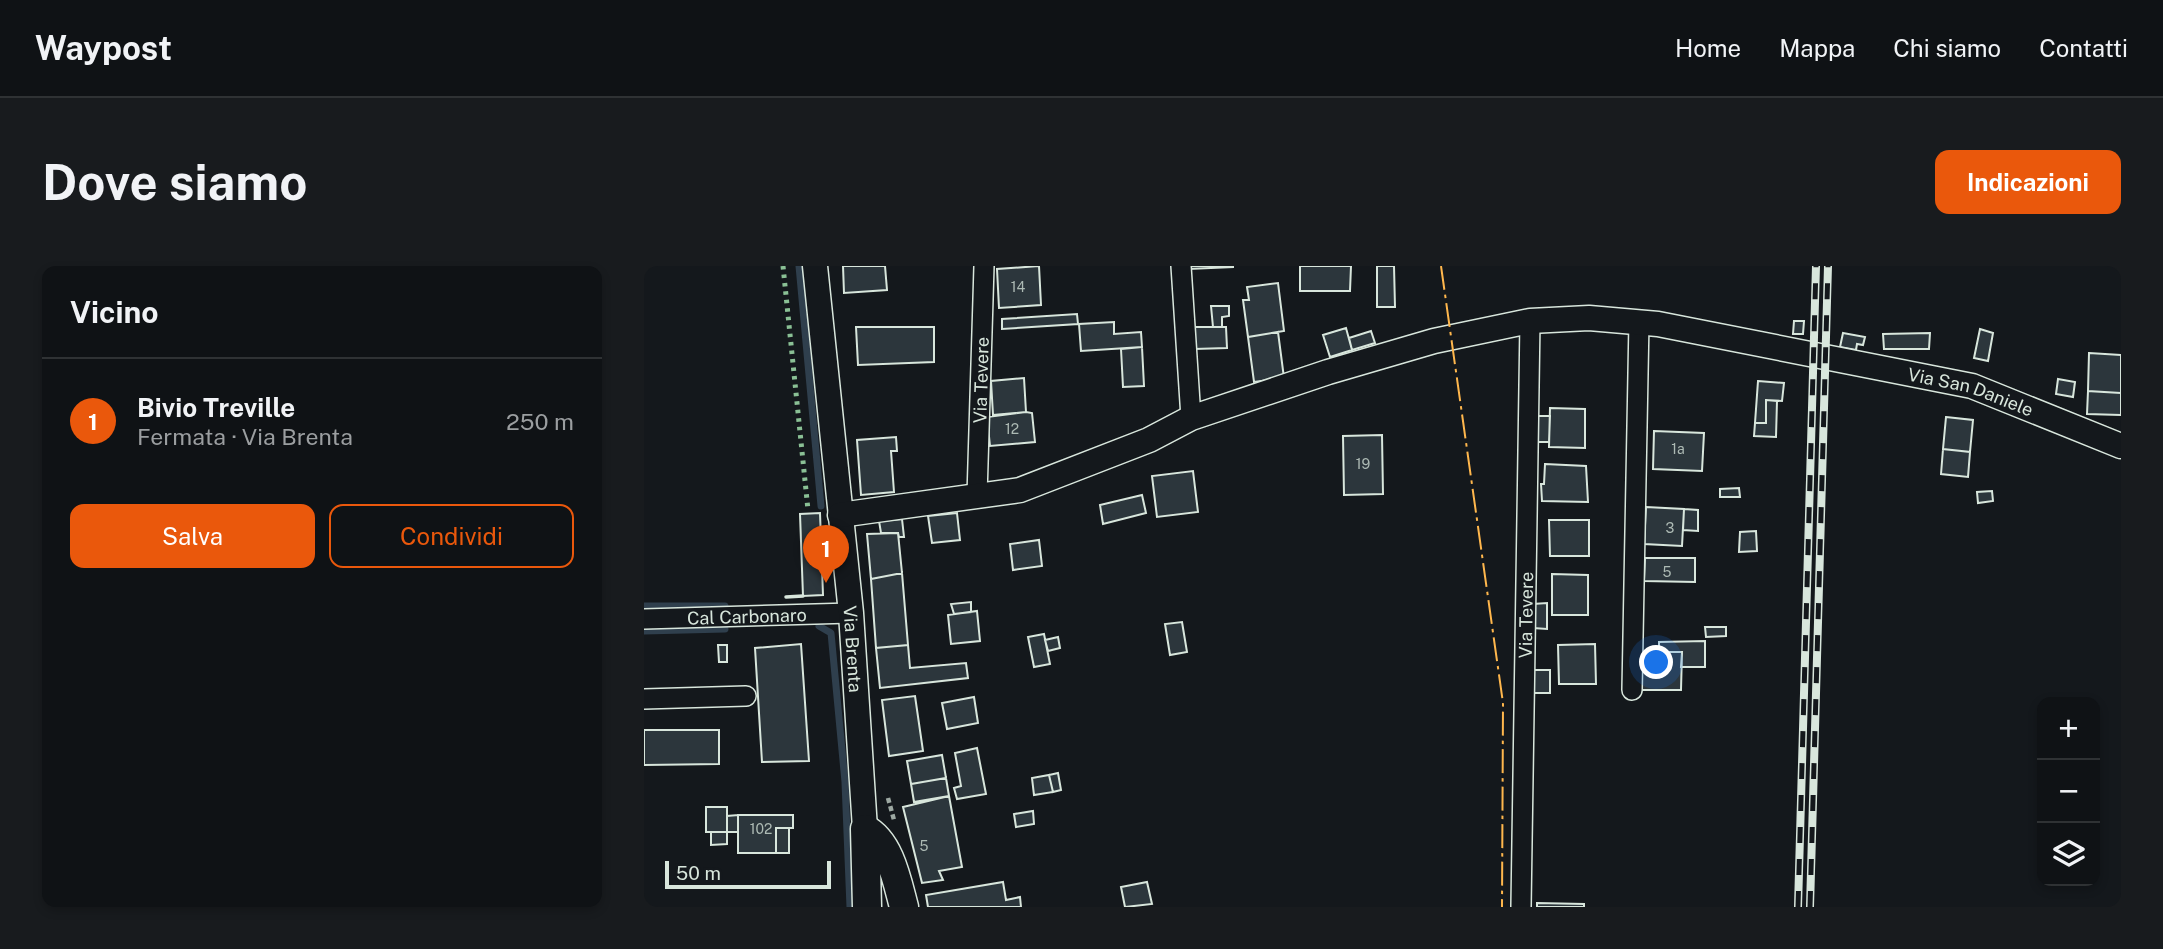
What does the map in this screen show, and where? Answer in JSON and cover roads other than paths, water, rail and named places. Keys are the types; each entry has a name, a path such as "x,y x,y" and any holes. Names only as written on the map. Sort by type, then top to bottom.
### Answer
{"main road":[{"name":"Via Brenta","path":"865,829 867,907"},
{"path":"865,829 878,838 892,866 904,907"}],"street":[{"name":"Via Brenta","path":"815,266 850,613 865,829"},
{"name":"Via Tevere","path":"977,496 984,266"},
{"path":"1181,266 1191,418"},
{"path":"840,515 1020,490 1078,470 1191,418 1383,355 1530,321 1589,318 1639,321 1632,690"},
{"name":"Via Tevere","path":"1521,907 1530,321"},
{"name":"Via San Daniele","path":"1639,321 1972,386 2121,446"},
{"name":"Cal Carbonaro","path":"644,619 850,613"},
{"path":"644,699 746,696"}],"waterway":[{"path":"799,266 821,506"},
{"path":"644,606 725,606"},
{"path":"819,626 831,633 845,782 850,907"},
{"path":"644,631 725,629"}],"railway":[{"path":"1798,907 1816,266"},
{"path":"1810,907 1828,266"}],"place":[{"name":"Bivio Treville","path":"826,583"}]}
